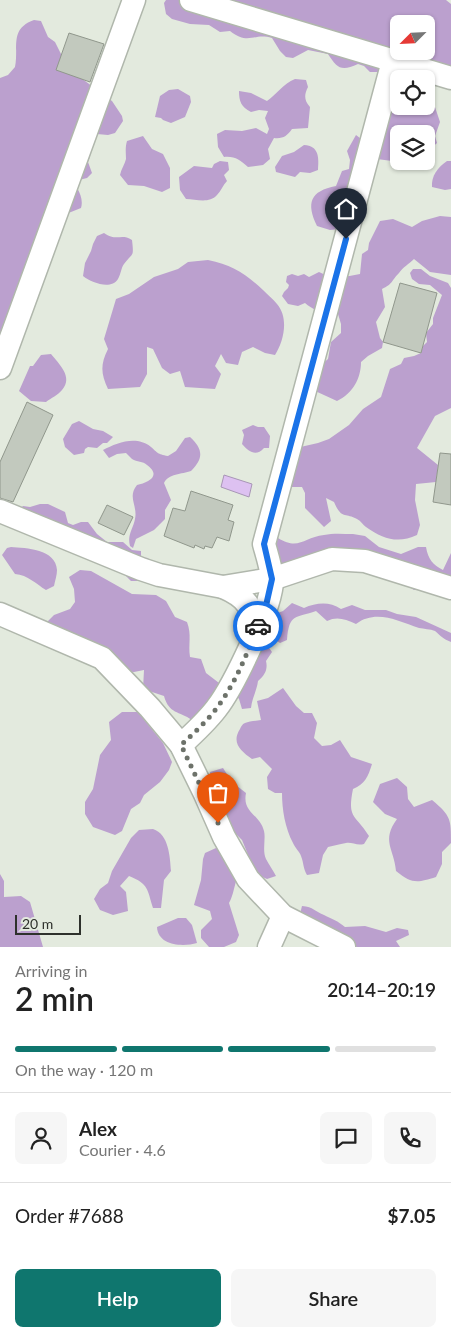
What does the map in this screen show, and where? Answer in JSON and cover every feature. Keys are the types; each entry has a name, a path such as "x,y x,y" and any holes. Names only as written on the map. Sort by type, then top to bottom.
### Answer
{"street":[{"path":"0,368 134,0"},
{"path":"191,0 451,78"},
{"path":"181,745 216,709 236,678 265,610 272,579 264,544 393,61"},
{"path":"0,510 141,569 222,587 237,593 250,608 255,622 255,633"},
{"path":"222,587 272,579 332,559 365,561 451,588"},
{"path":"0,614 102,658 150,708 181,745 206,794 224,837 248,879 283,916 344,947"},
{"path":"269,947 283,916"}],"shaded area":[{"path":"166,0 446,0 451,4 451,66 441,72 435,72 435,70 390,70 390,76 380,72 370,72 364,66 358,64 343,68 334,63 328,54 308,50 293,58 286,57 272,38 261,36 242,38 230,31 220,32 209,25 190,24 172,19 166,14 164,3"},
{"path":"34,20 41,21 48,37 55,42 63,58 81,78 112,101 122,116 123,121 115,133 108,135 97,134 95,137 88,162 92,173 87,178 79,180 77,188 82,203 81,208 61,216 0,341 0,78 8,75 15,67 18,34 21,28"},
{"path":"295,79 306,80 308,87 305,97 310,107 308,128 292,129 288,134 280,138 274,138 268,149 270,159 263,165 248,167 237,159 224,157 218,147 217,134 225,130 242,131 256,128 267,134 269,129 265,118 268,111 259,110 251,112 245,108 239,98 239,91 251,93 267,101"},
{"path":"178,89 190,96 191,102 185,117 171,123 155,117 160,96 169,90"},
{"path":"435,107 440,122 435,136 435,125 390,125 390,161 377,159 383,132 388,125 390,110 390,115 435,115"},
{"path":"356,135 370,146 340,229 330,230 317,226 311,205 313,199 321,191 336,186 342,171 349,169 350,160 347,151"},
{"path":"143,136 152,149 163,154 170,168 170,188 162,192 144,186 128,185 120,175 126,159 127,141"},
{"path":"304,145 313,148 317,153 318,170 310,173 300,172 295,177 276,172 275,167 282,156 294,152"},
{"path":"220,161 228,162 229,170 224,175 227,181 217,195 206,200 186,199 180,190 179,177 194,166 212,168 214,164"},
{"path":"447,161 451,161 451,189 445,190 432,187 436,172"},
{"path":"440,216 451,217 451,275 430,272 414,259 402,269 390,284 382,289 385,307 376,322 380,338 383,342 382,348 361,362 361,368 355,385 337,401 313,390 321,365 328,359 331,342 341,333 341,324 338,314 330,315 321,312 305,303 298,306 288,304 282,296 289,285 286,282 287,276 304,274 309,277 319,272 344,277 360,274 362,254 368,250 369,243 380,221 393,219 412,227 422,221"},
{"path":"104,233 112,237 125,237 132,240 133,250 123,266 118,279 106,285 96,283 83,276 85,263 93,244 97,236"},
{"path":"208,260 224,264 244,274 277,304 283,316 284,330 281,343 275,355 265,353 253,347 242,352 238,365 226,363 221,354 215,366 221,374 215,389 185,387 180,371 170,374 162,368 153,349 147,347 147,374 140,387 108,389 102,369 108,349 104,339 116,299 129,294 154,277 178,269 188,262"},
{"path":"413,269 421,269 430,276 448,283 451,288 451,408 435,416 417,448 438,465 436,482 416,484 415,500 420,525 417,535 410,538 391,539 372,531 357,519 341,513 334,502 326,498 331,521 324,527 305,508 305,493 302,487 287,487 296,448 329,439 349,425 363,409 381,397 390,369 401,364 404,358 421,353 423,346 427,342 426,333 433,324 433,318 442,295 430,285 419,284 412,279 410,273"},
{"path":"51,354 64,370 66,375 65,385 59,393 46,402 31,401 19,391 30,366 33,366 41,355"},
{"path":"79,421 113,437 107,443 103,443 97,448 88,447 84,453 74,455 65,447 63,439 72,424"},
{"path":"253,425 264,427 270,436 269,448 264,448 255,453 242,444 244,435 242,430"},
{"path":"190,437 199,450 200,458 198,462 191,471 172,476 166,480 164,483 171,500 165,510 165,519 154,530 136,539 133,548 130,546 129,539 136,514 133,498 134,489 137,485 149,481 153,476 153,472 145,464 132,459 126,453 117,454 109,458 103,450 127,441 139,441 145,443 158,453 168,456 176,451 185,438"},
{"path":"224,475 252,484 249,497 221,487"},
{"path":"48,504 65,512 68,523 73,525 88,522 97,534 107,542 123,542 132,550 141,551 141,557 148,558 151,564 146,581 131,581 123,572 15,514 23,506 30,507"},
{"path":"327,534 365,536 379,547 401,554 418,547 426,547 432,561 443,570 451,553 451,594 422,589 414,590 401,581 357,566 284,574 271,540 278,538 285,542 297,543"},
{"path":"7,548 39,551 52,558 57,570 54,586 46,590 28,578 15,574 2,555"},
{"path":"80,570 91,571 132,594 156,595 166,601 175,617 187,622 190,657 201,659 206,673 223,686 192,720 172,709 164,696 143,689 144,670 134,672 122,671 45,624 54,615 70,609 75,602 74,589 69,577"},
{"path":"292,603 304,608 322,604 336,606 341,609 352,605 365,610 386,610 416,617 451,633 451,642 435,631 387,618 371,617 356,624 341,619 327,621 316,611 299,616 292,621 287,640 280,643 274,639 267,641 265,636 275,614 283,611"},
{"path":"267,645 272,652 266,661 267,667 265,672 258,681 251,708 242,709 239,699 235,694 262,647"},
{"path":"283,688 296,706 304,713 312,713 317,723 314,738 322,746 331,745 340,740 351,757 372,764 366,780 353,789 351,799 354,816 369,836 364,844 346,843 328,847 323,855 319,873 307,875 300,854 286,825 282,793 275,793 268,789 267,777 272,769 260,757 252,759 241,750 237,743 237,734 243,724 261,720 257,701 268,698"},
{"path":"122,712 138,712 163,743 172,762 169,770 160,782 144,795 140,803 131,809 122,831 115,835 93,827 85,814 85,802 93,789 100,755 111,740 109,722"},
{"path":"223,768 232,782 246,793 245,800 249,809 262,825 265,856 276,876 267,879 258,875 242,840 232,830 223,803 213,790 210,772"},
{"path":"397,778 407,787 408,799 414,807 432,800 449,818 451,843 442,852 442,864 436,877 415,881 406,878 396,871 389,839 392,827 397,819 385,814 373,802 380,784"},
{"path":"153,829 165,841 170,859 171,871 164,880 161,908 153,908 144,885 129,876 120,886 126,892 128,911 113,915 100,910 94,899 100,889 108,883 112,871 131,838 139,830"},
{"path":"216,848 221,850 238,876 229,903 239,935 236,942 224,947 209,947 201,938 201,930 212,919 210,911 194,905 201,880 205,853"},
{"path":"0,874 4,881 4,897 21,896 30,902 43,947 0,947"},
{"path":"302,906 312,908 345,927 365,926 386,932 397,928 408,930 409,935 396,941 400,947 357,947 299,918"},
{"path":"178,918 186,918 192,925 197,943 185,945 172,944 158,933 157,927"}],"building":[{"path":"69,33 104,44 90,82 56,70"},
{"path":"400,283 437,293 421,353 383,342"},
{"path":"27,402 53,415 13,502 0,498 0,462"},
{"path":"440,453 451,454 451,505 433,502"},
{"path":"191,491 233,505 228,520 234,522 229,541 217,537 212,548 205,546 204,549 195,545 194,548 164,536 173,508 185,511"},
{"path":"107,505 133,517 124,535 98,523"}],"way so far":[{"path":"218,823 206,794 181,745 216,709 236,678 258,626"}],"route":[{"path":"258,626 265,610 272,579 264,544 346,239"}]}
